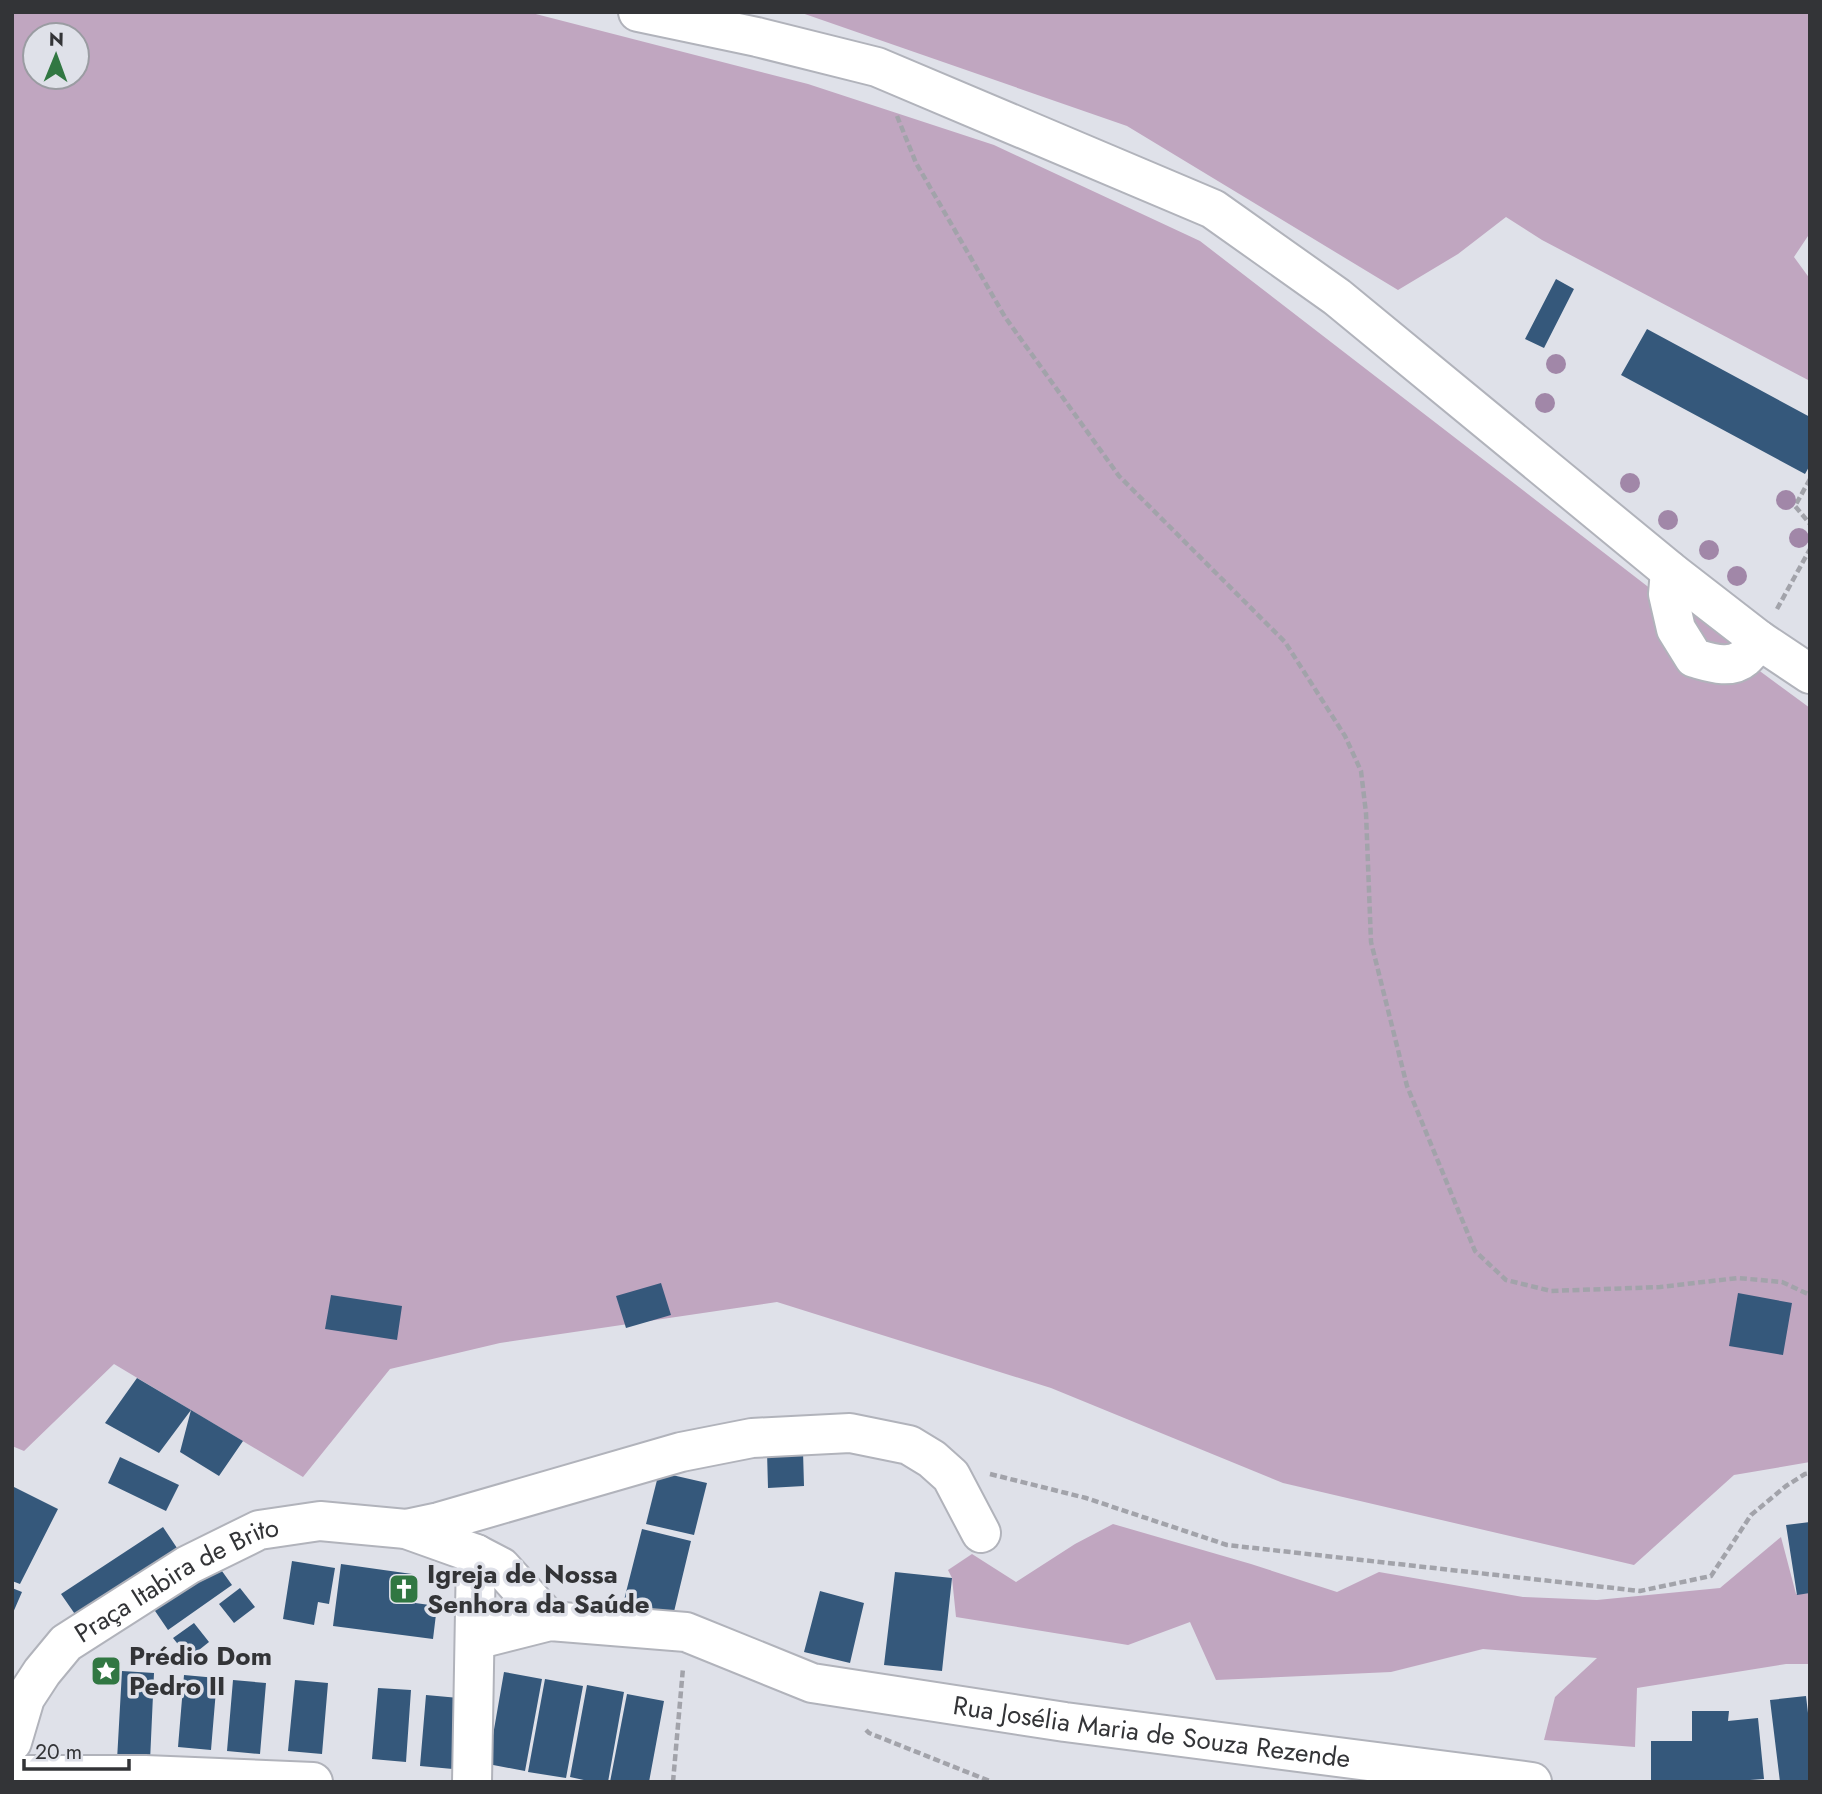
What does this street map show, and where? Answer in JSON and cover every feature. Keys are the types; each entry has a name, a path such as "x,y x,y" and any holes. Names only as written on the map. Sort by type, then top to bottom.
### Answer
{"street":[{"path":"638,12 757,37 877,67 1213,209 1337,297 1670,570 1767,627 1810,674"},
{"path":"1670,570 1668,594 1676,629 1694,658 1719,664 1732,664 1743,660 1767,627"},
{"path":"406,1529 439,1522 681,1451 752,1438 849,1433 909,1445 932,1459 951,1476 981,1533"},
{"name":"Praça Itabira de Brito","path":"12,1742 25,1698 66,1643 188,1565 259,1530 320,1521 406,1529"},
{"path":"406,1529 476,1553 501,1567 550,1621"},
{"path":"472,1782 476,1553"},
{"name":"Rua Josélia Maria de Souza Rezende","path":"475,1640 550,1621 686,1632 813,1683 1065,1722 1532,1782"},
{"path":"12,1775 145,1775 313,1782"}],"path":[{"path":"877,67 916,163 1005,317 1119,476 1285,642 1345,736 1361,771 1366,813 1371,942 1403,1073 1475,1251 1506,1280 1552,1291 1660,1287 1738,1278 1782,1282 1810,1295"},
{"path":"1810,479 1796,506 1810,524"},
{"path":"1767,627 1810,550"},
{"path":"932,1459 1086,1498 1227,1545 1640,1591 1711,1576 1751,1515 1786,1486 1810,1473"},
{"path":"673,1782 686,1632"},
{"path":"860,1725 869,1733 992,1782"}],"shaded area":[{"path":"12,12 528,12 808,84 994,145 1200,241 1682,613 1685,596 1739,643 1734,652 1810,708 1810,1462 1734,1475 1634,1565 1283,1483 1051,1388 777,1302 500,1343 390,1369 303,1477 114,1364 24,1451 12,1446"},
{"path":"799,12 1810,12 1810,233 1794,257 1810,279 1810,381 1542,240 1506,217 1458,254 1398,290 1127,126"},
{"path":"1113,1524 1337,1592 1379,1572 1523,1597 1597,1600 1720,1588 1781,1537 1796,1594 1810,1593 1810,1664 1786,1664 1637,1688 1635,1747 1544,1740 1555,1697 1597,1658 1483,1649 1391,1672 1216,1680 1190,1622 1128,1645 956,1617 952,1578 948,1570 972,1554 1016,1582 1075,1544"}],"building":[{"path":"1556,279 1574,289 1544,348 1525,339"},
{"path":"1647,329 1810,417 1810,465 1805,474 1621,375"},
{"path":"661,1283 671,1315 626,1328 616,1296"},
{"path":"1738,1293 1792,1303 1783,1355 1729,1346"},
{"path":"331,1295 402,1306 397,1340 325,1329"},
{"path":"137,1378 191,1410 159,1453 105,1423"},
{"path":"191,1410 243,1441 219,1476 180,1452"},
{"path":"803,1451 804,1486 768,1488 767,1452"},
{"path":"120,1457 179,1485 166,1511 108,1483"},
{"path":"659,1472 707,1483 694,1535 646,1524"},
{"path":"12,1486 58,1509 20,1584 12,1581"},
{"path":"1810,1522 1810,1593 1797,1595 1786,1525"},
{"path":"163,1527 181,1554 79,1620 61,1594"},
{"path":"642,1529 691,1541 672,1620 622,1608"},
{"path":"214,1560 232,1585 168,1630 151,1605"},
{"path":"292,1561 335,1568 329,1604 318,1602 314,1625 283,1619"},
{"path":"341,1564 412,1574 408,1602 437,1606 433,1639 333,1626"},
{"path":"895,1572 952,1578 942,1671 884,1665"},
{"path":"12,1588 22,1592 12,1615"},
{"path":"240,1588 255,1607 234,1623 219,1604"},
{"path":"820,1591 864,1603 850,1663 804,1652"},
{"path":"194,1623 209,1642 189,1658 173,1638"},
{"path":"122,1671 154,1673 150,1761 117,1760"},
{"path":"504,1672 542,1679 525,1771 488,1764"},
{"path":"184,1675 217,1678 211,1750 178,1747"},
{"path":"545,1679 583,1686 566,1778 528,1772"},
{"path":"233,1680 266,1683 260,1754 227,1751"},
{"path":"295,1680 328,1683 322,1754 288,1751"},
{"path":"587,1685 624,1692 608,1782 570,1777"},
{"path":"378,1688 411,1690 406,1762 372,1759"},
{"path":"627,1694 664,1701 649,1782 610,1782"},
{"path":"426,1695 459,1698 453,1769 420,1766"},
{"path":"1806,1696 1810,1730 1810,1780 1780,1782 1770,1700"},
{"path":"1692,1711 1729,1711 1728,1721 1758,1718 1764,1779 1651,1782 1651,1741 1692,1741"}],"place":[{"name":"Igreja de Nossa Senhora da Saúde","path":"404,1589"},
{"name":"Prédio Dom Pedro II","path":"106,1671"}]}
